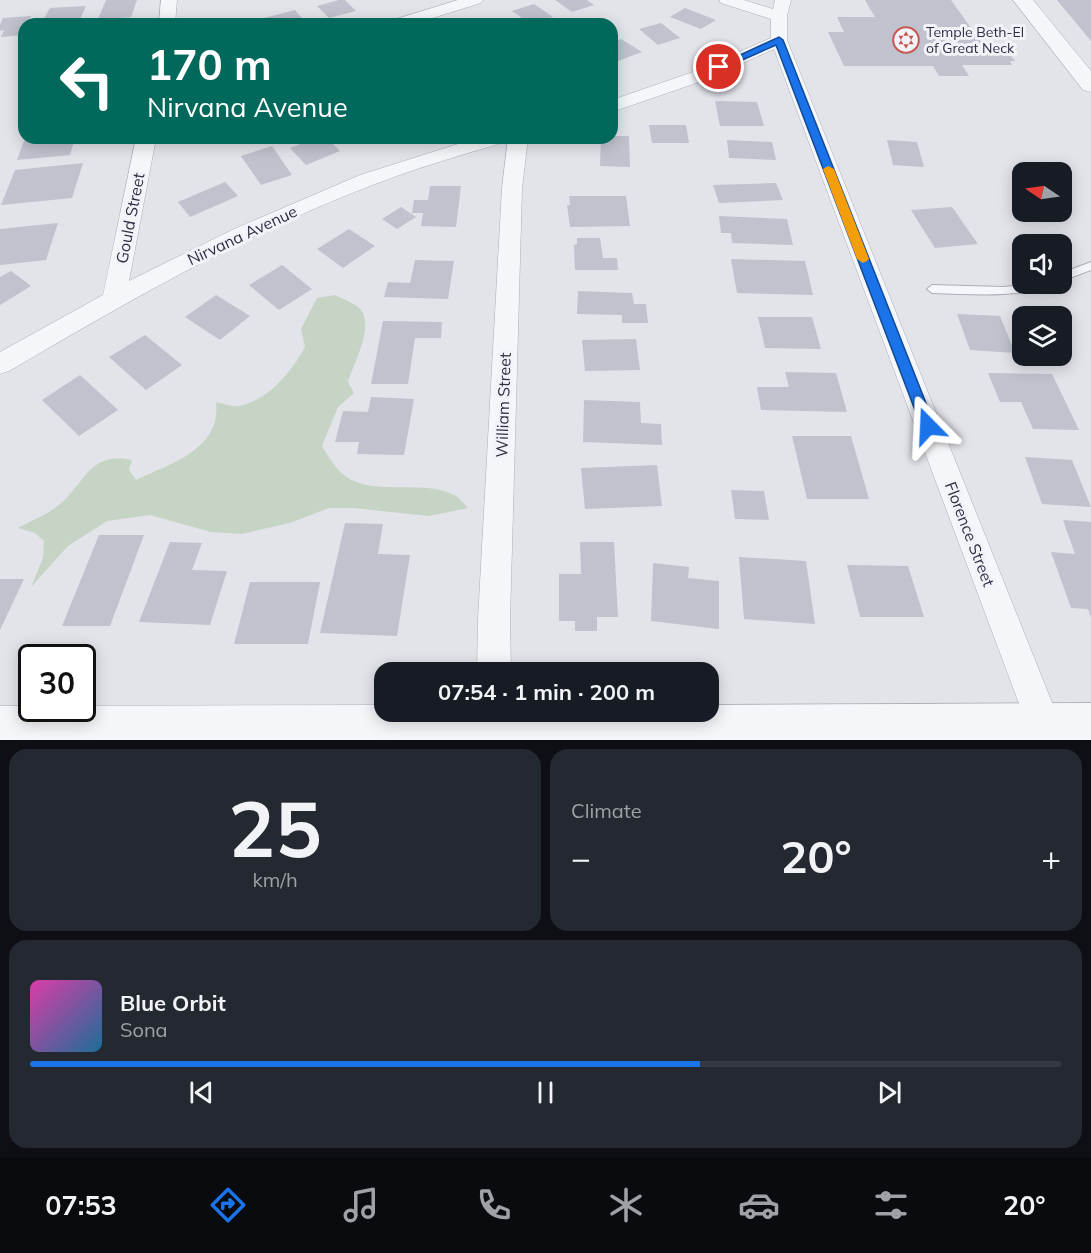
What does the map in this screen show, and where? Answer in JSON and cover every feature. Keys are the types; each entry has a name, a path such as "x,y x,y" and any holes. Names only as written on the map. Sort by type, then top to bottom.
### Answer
{"street":[{"path":"168,18 169,0"},
{"path":"416,18 476,0"},
{"path":"727,0 780,19"},
{"path":"1023,0 1091,85"},
{"path":"618,104 699,76 780,19"},
{"name":"Florence Street","path":"780,19 1044,725"},
{"name":"Gould Street","path":"114,298 145,144"},
{"name":"Nirvana Avenue","path":"0,364 114,298 254,229 360,183 474,144"},
{"name":"William Street","path":"494,662 511,200 517,144"},
{"path":"0,728 1091,725"}],"lane":[{"path":"1072,273 1091,266"},
{"path":"932,289 1012,289"}],"green space":[{"path":"335,295 360,309 365,325 362,344 348,382 354,393 338,407 322,446 327,455 344,475 360,483 373,486 442,490 456,496 468,508 429,516 353,508 329,508 290,523 241,534 211,532 150,515 107,521 68,546 31,587 43,558 44,541 35,533 18,528 55,508 88,472 105,461 132,460 129,470 136,480 191,453 211,432 216,418 216,402 236,406 250,403 278,384 305,347 301,329 317,298"}],"building":[{"path":"106,0 137,0 131,17 98,18"},
{"path":"345,0 356,11 329,18 317,6"},
{"path":"555,0 587,0 594,5 572,12"},
{"name":"Temple Beth-El of Great Neck","path":"865,0 951,0 986,49 1005,49 1015,61 1010,61 1012,65 962,65 969,76 939,76 933,66 844,66 828,32 844,32 837,17 875,17"},
{"path":"1057,0 1091,0 1091,41"},
{"path":"534,4 553,17 522,18 512,11"},
{"path":"86,6 81,18 44,18 50,8"},
{"path":"685,8 716,20 701,29 670,17"},
{"path":"295,10 302,18 264,18"},
{"path":"31,16 30,18 18,18 18,35 1,37 4,30 0,31 0,25 3,18"},
{"path":"661,23 680,38 658,45 639,29"},
{"path":"621,39 642,52 618,61 618,40"},
{"path":"715,101 757,102 764,126 720,126"},
{"path":"649,125 686,125 689,143 652,143"},
{"path":"618,136 629,136 630,167 600,166 601,144 618,144"},
{"path":"727,140 772,142 776,160 729,158"},
{"path":"887,140 917,142 924,167 893,165"},
{"path":"23,144 73,144 70,155 17,160"},
{"path":"300,144 333,144 340,151 306,165 290,148"},
{"path":"272,146 292,175 261,185 241,156"},
{"path":"83,163 72,198 1,205 15,170"},
{"path":"225,182 238,196 190,217 178,202"},
{"path":"776,183 783,200 719,203 713,185"},
{"path":"430,186 461,186 456,227 421,226 423,213 412,213 414,200 428,200"},
{"path":"569,196 626,196 630,226 570,227 567,205 570,205"},
{"path":"401,207 416,217 397,229 382,219"},
{"path":"952,207 978,244 935,248 911,210"},
{"path":"719,216 787,219 793,245 732,243 731,233 721,233"},
{"path":"58,223 46,260 0,265 0,229"},
{"path":"349,229 375,246 343,268 317,249"},
{"path":"577,238 600,238 603,258 617,258 618,270 575,270 574,245 577,244"},
{"path":"731,259 805,261 813,295 737,293"},
{"path":"415,260 454,261 448,299 384,297 388,282 410,283"},
{"path":"282,265 312,289 279,310 249,285"},
{"path":"11,271 31,286 0,305 0,277"},
{"path":"578,291 632,293 634,304 646,304 648,323 622,323 622,315 577,314"},
{"path":"216,295 250,316 220,340 185,317"},
{"path":"957,314 1000,316 1012,346 1012,353 970,350"},
{"path":"758,317 812,317 821,349 765,348"},
{"path":"383,321 442,322 441,338 415,338 408,384 371,384"},
{"path":"145,335 182,365 146,390 109,357"},
{"path":"636,339 640,370 585,371 582,340"},
{"path":"785,372 836,373 847,412 761,410 757,387 789,387"},
{"path":"988,373 1052,374 1079,430 1033,429 1021,402 1000,402"},
{"path":"80,375 118,410 79,436 42,400"},
{"path":"371,397 414,399 404,455 357,454 359,442 335,442 343,411 368,412"},
{"path":"584,400 640,402 641,423 661,424 662,445 583,442"},
{"path":"792,436 851,436 869,499 807,499"},
{"path":"1025,457 1072,460 1091,507 1042,504"},
{"path":"657,465 662,506 585,509 581,468"},
{"path":"731,490 764,491 769,520 735,519"},
{"path":"1063,520 1091,522 1091,617 1088,609 1071,608 1051,552 1075,554"},
{"path":"345,523 383,524 378,554 410,555 397,636 320,633"},
{"path":"99,535 144,535 110,626 62,626"},
{"path":"170,542 202,543 192,570 227,571 210,625 139,622"},
{"path":"580,542 614,542 618,617 597,617 597,631 575,631 575,621 559,621 559,574 581,574"},
{"path":"739,557 806,561 815,624 744,619"},
{"path":"653,563 689,567 688,578 719,581 719,629 651,621"},
{"path":"847,565 908,566 924,617 860,617"},
{"path":"0,579 24,579 0,630"},
{"path":"250,582 320,582 308,644 234,644"}],"slow traffic":[{"path":"828,169 863,259"}],"place":[{"name":"Temple Beth-El of Great Neck","path":"906,40"}],"route":[{"path":"719,67 779,40 928,426"}]}
